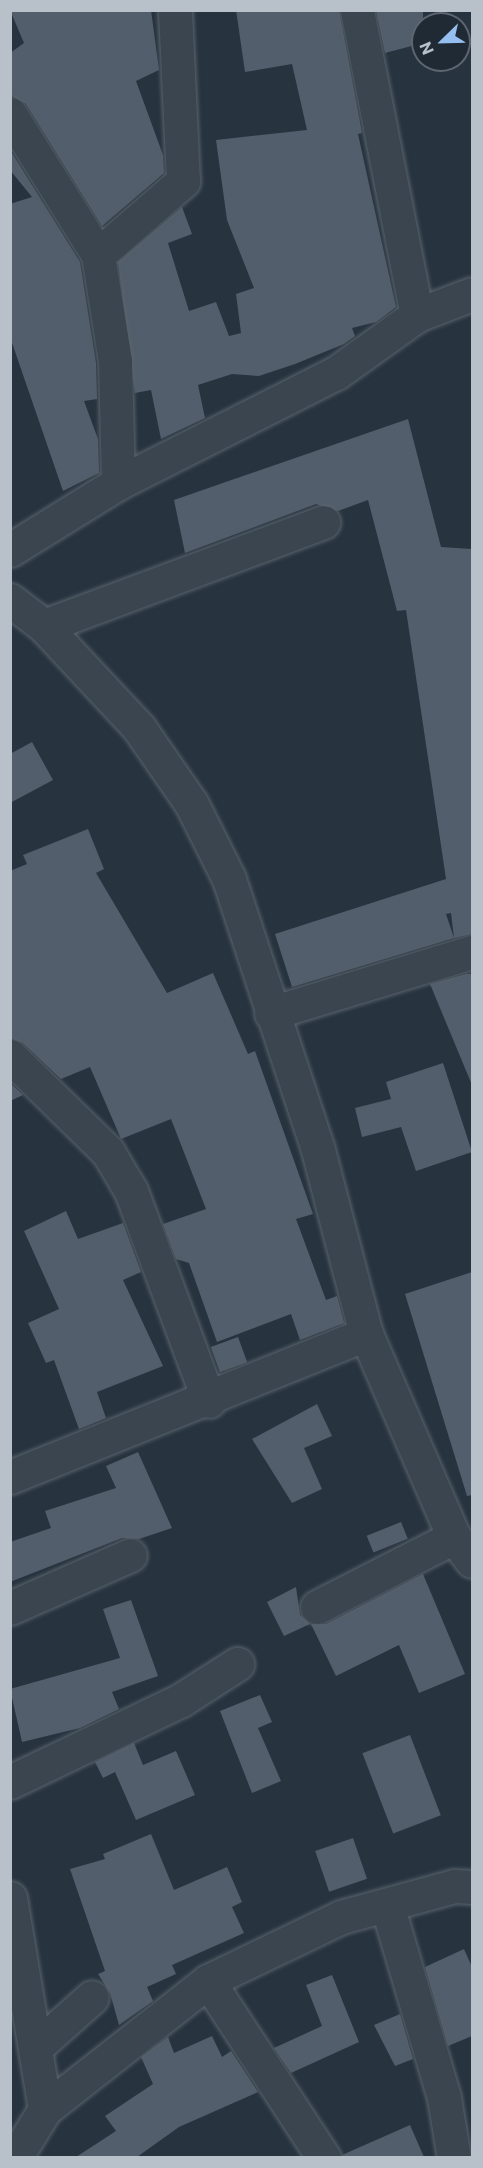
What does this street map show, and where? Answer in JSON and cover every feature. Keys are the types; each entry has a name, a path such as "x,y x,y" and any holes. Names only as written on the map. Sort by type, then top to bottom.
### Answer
{"street":[{"path":"98,255 183,181 175,10"},
{"path":"357,10 417,315"},
{"path":"10,114 98,255 115,361 118,483"},
{"path":"10,550 118,483 336,373 417,315 472,294"},
{"path":"44,626 323,522"},
{"path":"10,600 44,626 139,728 191,803 229,879 271,1013 318,1150 366,1334 464,1549 317,1607"},
{"path":"271,1013 472,952"},
{"path":"10,1056 108,1152 131,1191 209,1401"},
{"path":"10,1477 209,1401 366,1334"},
{"path":"10,1608 130,1555"},
{"path":"10,1782 181,1700 237,1664"},
{"path":"15,2157 45,2109 208,1980 341,1917 454,1886 472,1887"},
{"path":"10,1898 45,2109"},
{"path":"387,1905 444,2098 454,2157"},
{"path":"208,1980 324,2157"},
{"path":"34,2048 92,1997"}],"building":[{"path":"10,10 151,10 159,70 136,81 163,155 164,173 102,226 26,104 10,95 10,53 24,43"},
{"path":"236,10 339,10 362,133 358,134 396,307 376,322 352,328 355,336 344,344 295,364 259,376 232,374 198,385 205,418 161,439 151,390 135,393 118,262 182,207 192,234 168,243 189,311 216,302 229,336 241,333 236,294 254,288 227,220 216,140 307,130 292,64 245,72"},
{"path":"376,10 423,10 423,12 411,12 411,46 385,53"},
{"path":"10,150 80,262 96,363 97,399 84,401 98,439 99,473 63,491 10,337 10,204 32,197 10,170"},
{"path":"408,419 441,547 472,549 472,934 292,987 275,934 446,879 406,610 397,611 368,500 338,511 316,504 185,553 174,500","holes":["451,913 454,938 446,914"]},
{"path":"32,742 53,780 10,803 10,754"},
{"path":"88,829 104,869 96,873 167,993 213,973 248,1054 255,1051 313,1214 296,1219 326,1300 337,1296 344,1323 300,1340 291,1314 217,1342 189,1263 176,1259 163,1224 206,1209 171,1119 121,1139 90,1067 61,1079 23,1043 10,1038 10,871 27,864 23,855"},
{"path":"472,974 472,1085 430,984"},
{"path":"443,1063 472,1152 416,1171 401,1127 362,1137 355,1108 391,1099 386,1082"},
{"path":"10,1083 23,1095 10,1101"},
{"path":"66,1211 78,1239 123,1223 141,1272 123,1280 163,1366 97,1392 106,1418 79,1429 54,1360 46,1363 28,1323 59,1309 24,1231"},
{"path":"472,1272 472,1495 467,1496 405,1294"},
{"path":"238,1337 247,1362 220,1372 211,1347"},
{"path":"317,1404 332,1436 304,1448 322,1489 292,1503 252,1439"},
{"path":"138,1452 172,1528 139,1539 122,1538 10,1582 10,1542 51,1528 45,1511 116,1488 106,1466"},
{"path":"401,1522 408,1539 373,1553 367,1536"},
{"path":"423,1574 465,1674 419,1693 399,1645 336,1676 311,1624 326,1624"},
{"path":"296,1587 300,1615 310,1624 284,1636 267,1602"},
{"path":"131,1600 158,1676 112,1692 119,1709 80,1728 22,1742 10,1689 120,1658 103,1609"},
{"path":"260,1695 272,1722 258,1728 281,1781 252,1793 220,1711"},
{"path":"410,1735 441,1815 393,1834 362,1753"},
{"path":"134,1743 143,1765 176,1751 195,1795 136,1820 115,1772 103,1778 95,1762"},
{"path":"151,1834 174,1890 227,1867 242,1902 232,1907 244,1933 172,1965 176,1974 147,1987 153,2001 119,2025 110,1993 98,1974 105,1971 70,1869 105,1859 103,1854"},
{"path":"353,1838 367,1879 329,1892 315,1851"},
{"path":"464,1949 472,1967 472,2036 448,2046 425,1967"},
{"path":"332,1975 359,2042 291,2073 274,2048 322,2026 306,1985"},
{"path":"400,2014 413,2059 395,2066 374,2025"},
{"path":"212,2036 222,2057 231,2051 258,2092 179,2127 137,2157 76,2157 116,2131 105,2116 153,2084 141,2057 168,2037 174,2053"},
{"path":"410,2125 424,2157 343,2157 342,2155"}]}
